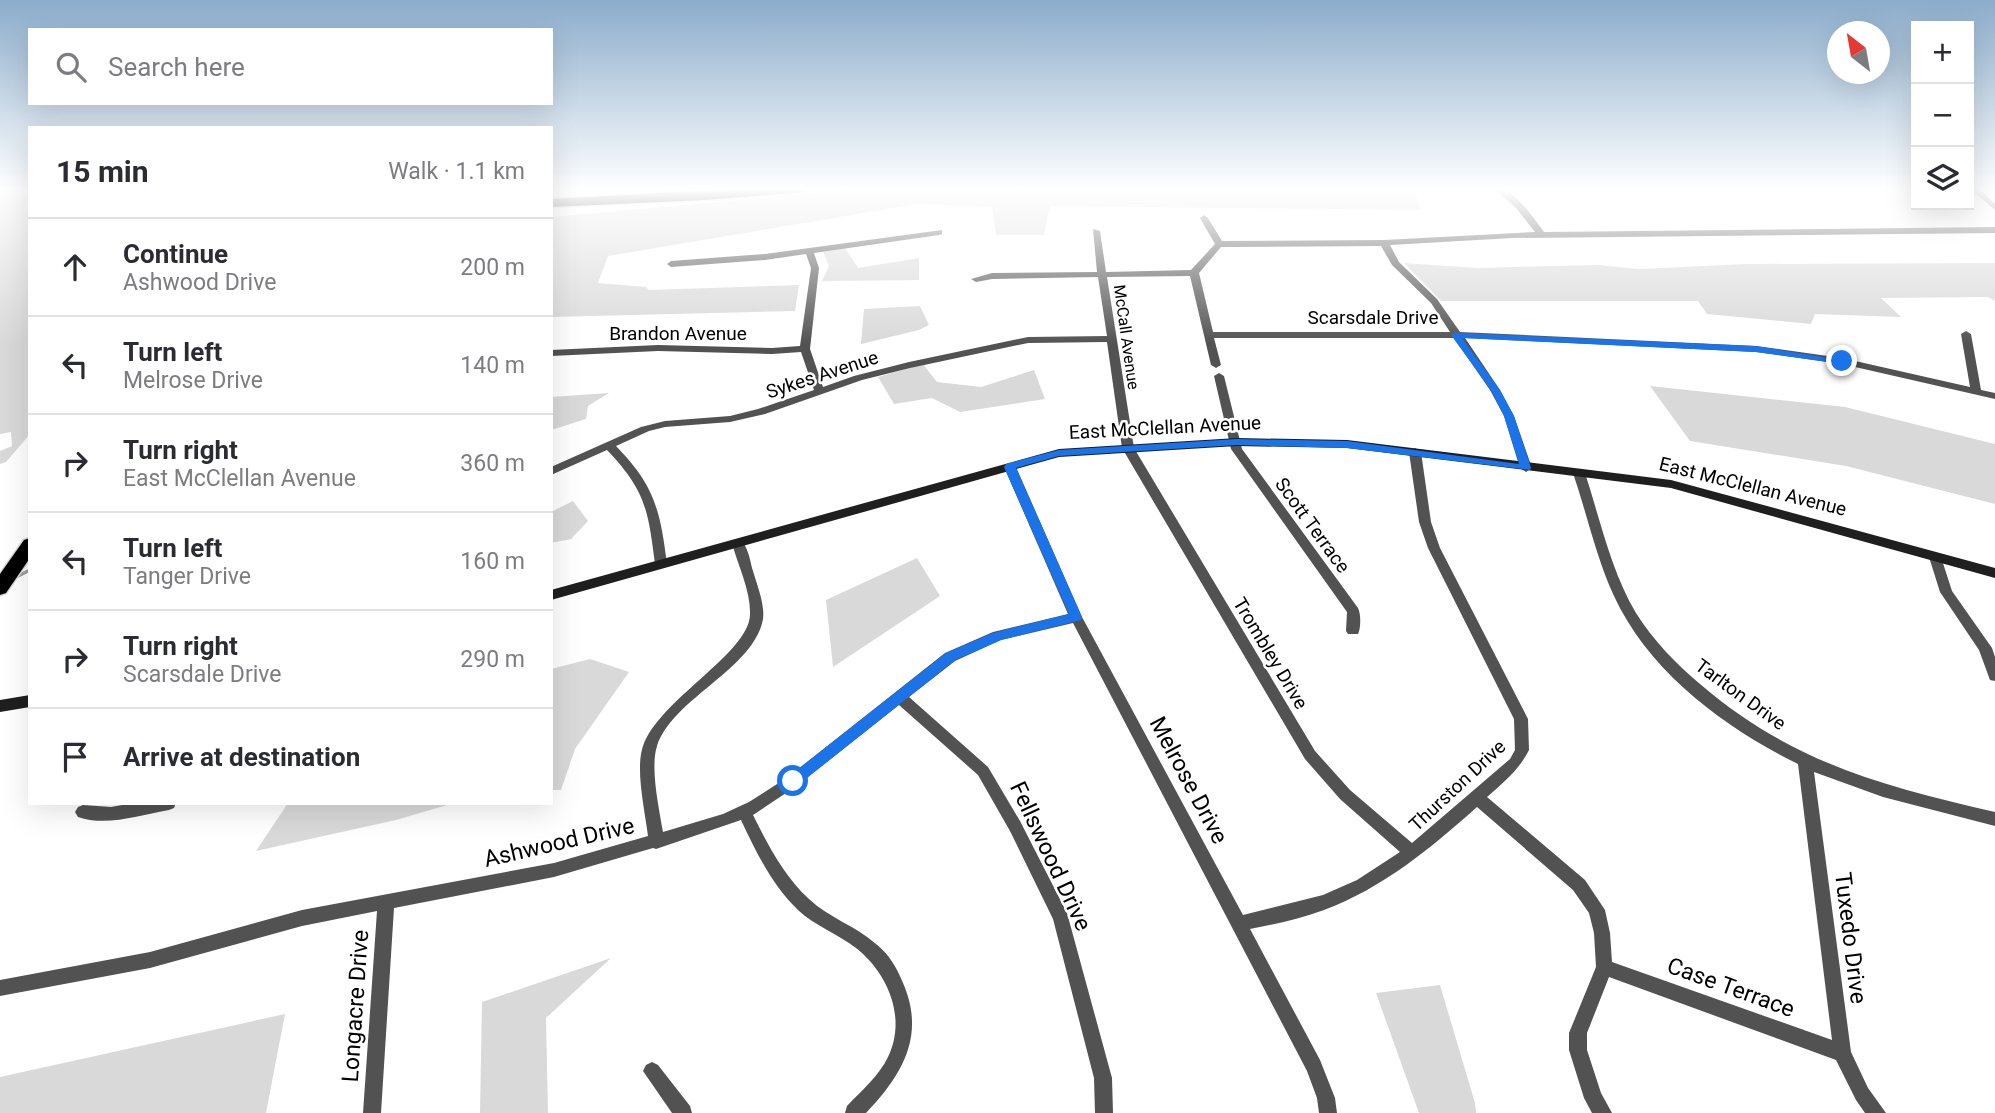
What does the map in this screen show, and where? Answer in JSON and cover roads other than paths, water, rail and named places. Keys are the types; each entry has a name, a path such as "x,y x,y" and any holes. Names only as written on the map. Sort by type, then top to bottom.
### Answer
{"main road":[{"path":"4,582 28,547"}],"street":[{"path":"671,264 809,251 885,240"},
{"name":"McCall Avenue","path":"1097,240 1128,448"},
{"path":"1217,240 1219,244"},
{"path":"976,279 992,276 1194,273 1219,244 1438,240"},
{"path":"1384,243 1395,263 1434,301 1495,390 1509,416 1526,468"},
{"path":"809,251 815,268 805,349 819,391"},
{"path":"1194,273 1217,370"},
{"path":"1966,334 1976,392"},
{"name":"Scarsdale Drive","path":"1208,335 1455,335 1756,349 1842,361 1995,396"},
{"name":"Sykes Avenue","path":"553,470 608,444 665,424 730,419 761,412 819,391 909,365 1009,342 1112,339"},
{"name":"Brandon Avenue","path":"553,353 631,348 772,351 805,349"},
{"name":"Scott Terrace","path":"1217,370 1237,449 1353,611 1353,631"},
{"name":"East McClellan Avenue","path":"553,594 1059,453 1237,442 1347,444 1671,484 1995,573"},
{"path":"608,444 644,484 655,514 661,564"},
{"name":"Trombley Drive","path":"1128,448 1310,755 1331,783 1358,810 1412,852"},
{"name":"Thurston Drive","path":"1239,924 1300,910 1336,898 1372,880 1412,852 1476,797 1515,763 1522,750 1521,719 1434,548 1425,522 1415,452"},
{"name":"Melrose Drive","path":"1010,467 1076,617 1314,1066 1326,1098 1328,1113"},
{"name":"Tarlton Drive","path":"1579,473 1615,578 1640,631 1665,659 1713,701 1764,737 1844,778 1890,793 1995,819"},
{"path":"656,842 650,747 672,715 745,641 756,618 738,543"},
{"path":"1935,556 1947,592 1985,648 1995,676"},
{"name":"Ashwood Drive","path":"0,988 150,960 302,918 554,870 726,820 793,781 950,657 998,636 1076,617"},
{"name":"Fellswood Drive","path":"899,697 983,771 1015,826 1060,918 1066,937 1101,1066 1104,1113"},
{"path":"0,706 28,701"},
{"name":"Tuxedo Drive","path":"1805,760 1842,1052 1862,1094 1877,1113"},
{"path":"1476,797 1579,885 1592,901 1601,922 1604,967 1578,1033 1578,1041 1583,1070 1593,1098 1604,1113"},
{"path":"83,812 111,814 158,805"},
{"path":"744,811 770,863 800,901 834,927 859,941 878,957 894,976 903,1018 897,1057 883,1081 854,1113"},
{"name":"Longacre Drive","path":"372,1113 386,902"},
{"name":"Case Terrace","path":"1604,967 1842,1052"},
{"path":"652,1071 683,1113"}],"waterway":[{"path":"16,577 28,571"}]}
